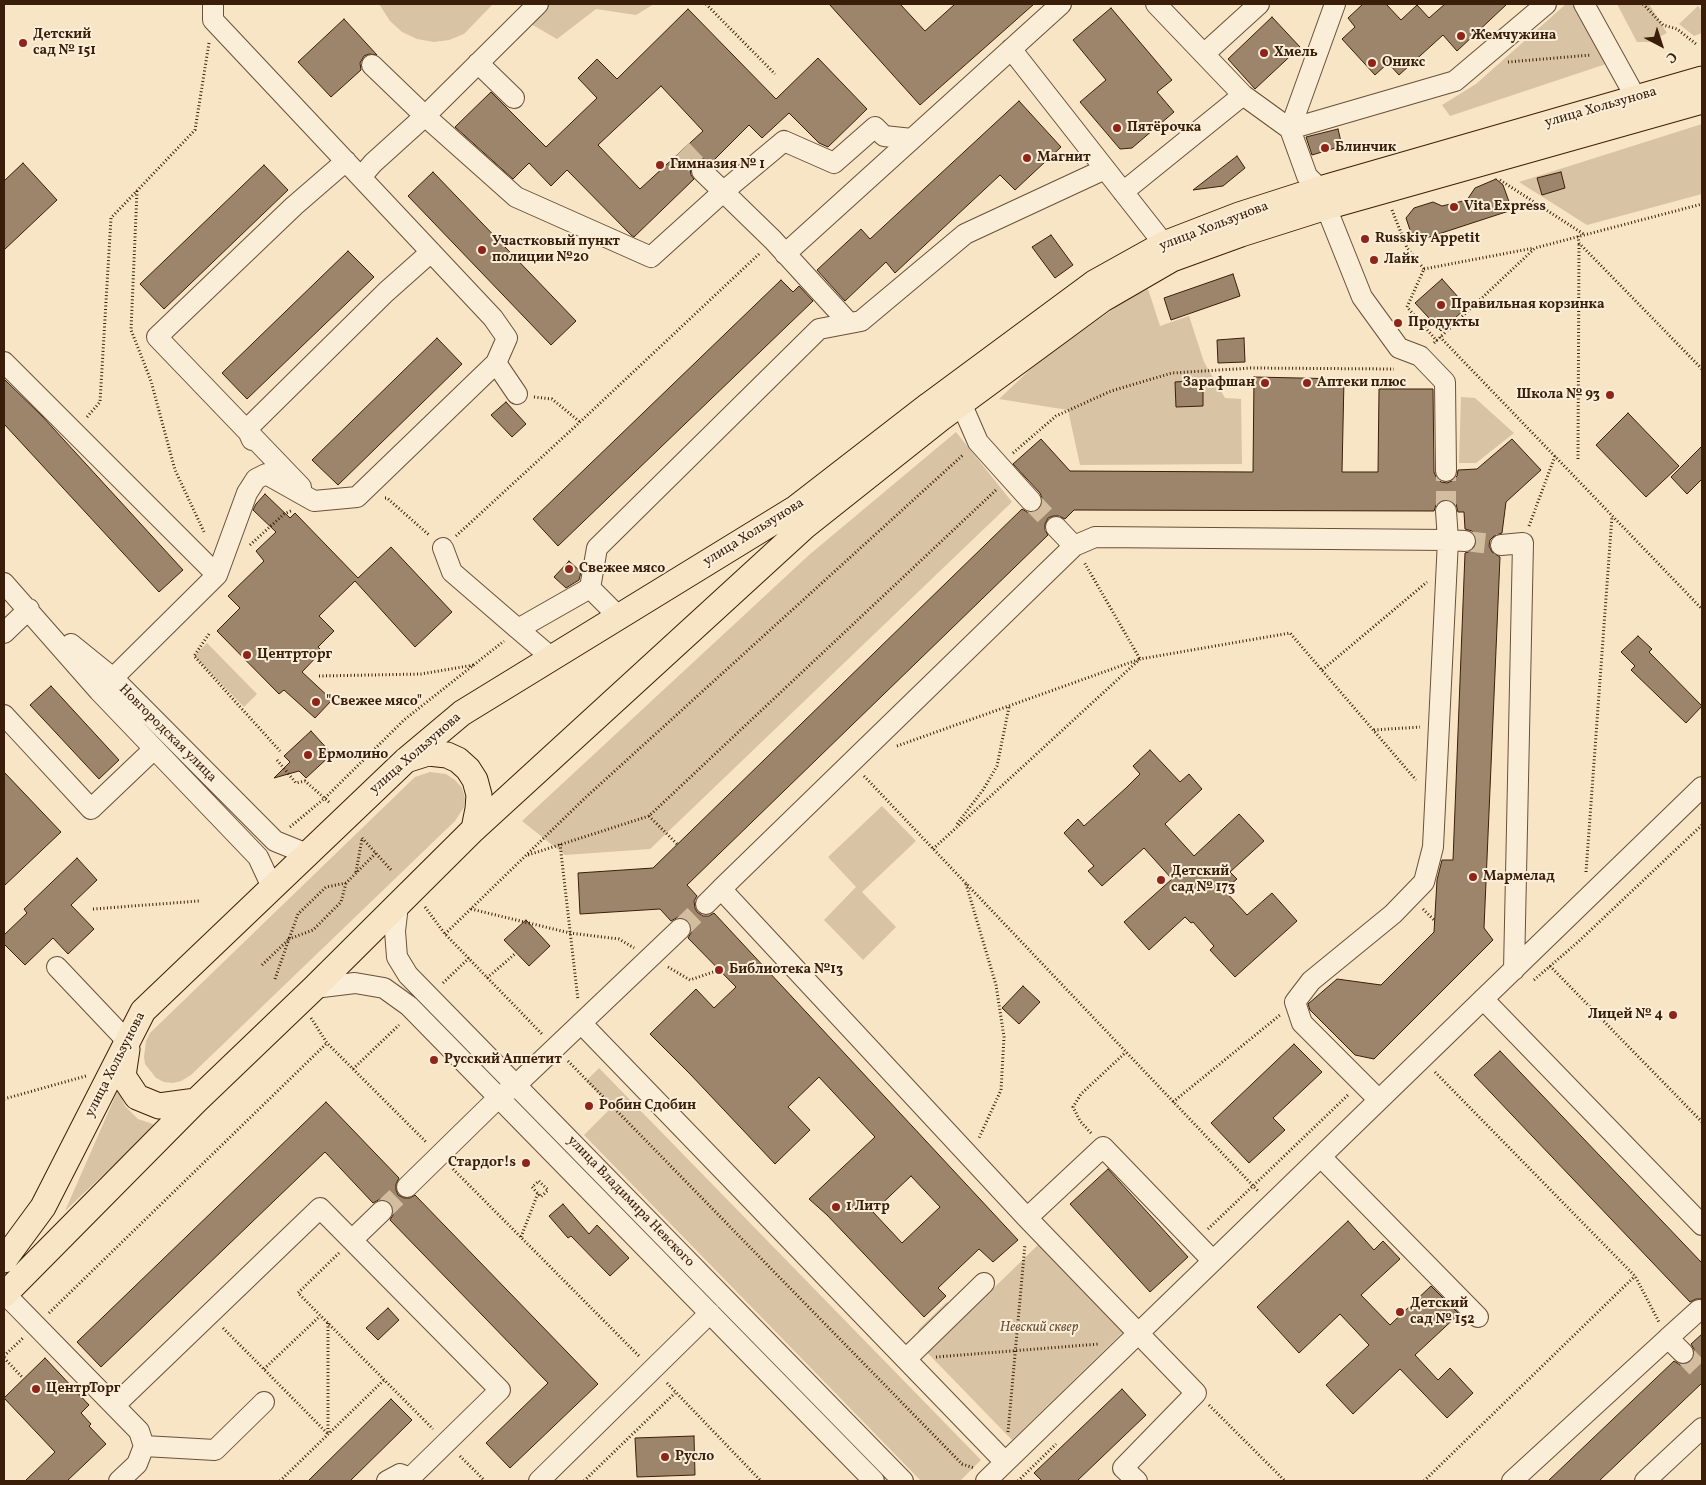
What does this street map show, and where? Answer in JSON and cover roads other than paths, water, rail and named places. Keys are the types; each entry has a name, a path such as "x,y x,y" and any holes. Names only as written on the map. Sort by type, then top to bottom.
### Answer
{"main road":[{"name":"улица Хользунова","path":"4,1260 44,1207 143,1010 406,760 462,713 796,508 929,405 1094,283 1164,244 1239,215 1323,198 1644,103 1702,79"},
{"name":"улица Хользунова","path":"1644,103 1702,100"},
{"name":"улица Хользунова","path":"4,1295 196,1101 398,906 474,829 804,527 961,404 1103,299 1172,259 1241,234 1323,198"},
{"path":"691,572 713,575 722,586 719,605"},
{"path":"406,760 428,754 447,755 458,760 468,769 475,780 479,795 474,829"},
{"path":"128,1042 122,1076 137,1097 159,1106 196,1101"}],"street":[{"path":"229,4 213,12 346,161 493,318 507,338 496,363 356,497 314,501 266,474 256,479"},
{"path":"361,177 373,163 425,116 538,4"},
{"path":"779,247 912,139 1061,4"},
{"path":"1157,4 1243,95 1290,130 1308,176 1323,198 1362,297 1399,348 1420,356 1445,382 1446,471"},
{"path":"1204,54 1259,4"},
{"path":"1290,130 1335,4"},
{"path":"1290,130 1455,81 1546,4"},
{"path":"1584,4 1611,53 1644,103"},
{"path":"1011,49 1164,244"},
{"path":"478,63 514,98"},
{"path":"372,65 425,116 516,198 651,257 784,141 834,164 875,127 884,136 912,139"},
{"path":"1123,192 1243,95"},
{"path":"314,501 157,336 294,206 346,161"},
{"path":"518,630 590,588 597,548 819,329 861,321 965,234 1106,169"},
{"path":"702,171 779,247 849,323"},
{"path":"247,429 386,292 431,252"},
{"path":"4,362 217,575"},
{"path":"496,363 517,394"},
{"path":"961,404 978,442 1030,500"},
{"path":"112,678 217,575 247,493 256,479 259,454 247,429"},
{"path":"1379,1100 1302,1023 1296,1002 1311,982 1393,914 1424,882 1433,846 1447,566 1456,540 1446,511"},
{"path":"1056,527 1074,546"},
{"path":"706,904 1074,546 1095,537 1456,540"},
{"path":"1501,545 1523,544 1514,970"},
{"path":"443,548 452,572 552,658"},
{"name":"Новгородская улица","path":"4,583 99,691 258,856 272,887"},
{"path":"590,588 619,617"},
{"path":"4,617 28,610"},
{"path":"4,633 28,610"},
{"name":"Новгородская улица","path":"28,610 112,678 274,841 307,854"},
{"path":"4,715 91,809 154,749"},
{"path":"581,1023 906,1359 995,1472 1702,787"},
{"path":"722,889 1027,1218 1133,1338 1196,1393 1124,1468 1137,1481"},
{"name":"улица Владимира Невского","path":"398,906 394,932 398,957 408,975 903,1481"},
{"path":"407,1187 498,1098 516,1085 680,929"},
{"path":"57,967 128,1042"},
{"name":"улица Владимира Невского","path":"314,988 355,983 384,988 408,1006 874,1481"},
{"path":"1483,999 1702,1225"},
{"path":"1027,1218 1103,1146 1213,1261"},
{"path":"1321,1156 1478,1317"},
{"path":"115,1405 320,1208 500,1390 411,1480 400,1474 387,1481"},
{"path":"352,1240 382,1211"},
{"path":"906,1359 984,1283"},
{"path":"4,1295 36,1325 139,1431 144,1446 137,1464 118,1481"},
{"path":"1512,1481 1699,1310"},
{"path":"539,1481 710,1314"},
{"path":"1668,1338 1683,1352"},
{"path":"144,1446 215,1450 264,1402"},
{"path":"1645,1481 1702,1428"}],"tunnel":[{"path":"682,150 702,171"},
{"path":"1446,471 1446,511"},
{"path":"1031,501 1056,527"},
{"path":"1465,541 1501,545"},
{"path":"680,929 706,904"},
{"path":"382,1211 407,1187"},
{"path":"1683,1353 1702,1373"}],"place":[{"name":"Жемчужина","path":"1461,36"},
{"name":"Детский сад № 151","path":"23,43"},
{"name":"Хмель","path":"1264,53"},
{"name":"Оникс","path":"1372,63"},
{"name":"Пятёрочка","path":"1117,128"},
{"name":"Блинчик","path":"1325,148"},
{"name":"Магнит","path":"1027,158"},
{"name":"Гимназия № 1","path":"660,165"},
{"name":"Vita Express","path":"1454,207"},
{"name":"Russkiy Appetit","path":"1365,239"},
{"name":"Участковый пункт полиции №20","path":"482,250"},
{"name":"Лайк","path":"1374,260"},
{"name":"Правильная корзинка","path":"1441,305"},
{"name":"Продукты","path":"1398,323"},
{"name":"Зарафшан","path":"1265,383"},
{"name":"Аптеки плюс","path":"1307,383"},
{"name":"Школа № 93","path":"1610,395"},
{"name":"Свежее мясо","path":"569,569"},
{"name":"Центрторг","path":"247,655"},
{"name":"\"Свежее мясо\"","path":"316,702"},
{"name":"Ермолино","path":"308,755"},
{"name":"Мармелад","path":"1473,877"},
{"name":"Детский сад № 173","path":"1161,880"},
{"name":"Библиотека №13","path":"719,970"},
{"name":"Лицей № 4","path":"1673,1015"},
{"name":"Русский Аппетит","path":"434,1060"},
{"name":"Робин Сдобин","path":"589,1106"},
{"name":"Стардог!s","path":"526,1163"},
{"name":"1 Литр","path":"836,1207"},
{"name":"Детский сад № 152","path":"1400,1312"},
{"name":"ЦентрТорг","path":"36,1389"},
{"name":"Русло","path":"665,1457"}],"park label":[{"name":"Невский сквер","path":"1039,1328"}]}
